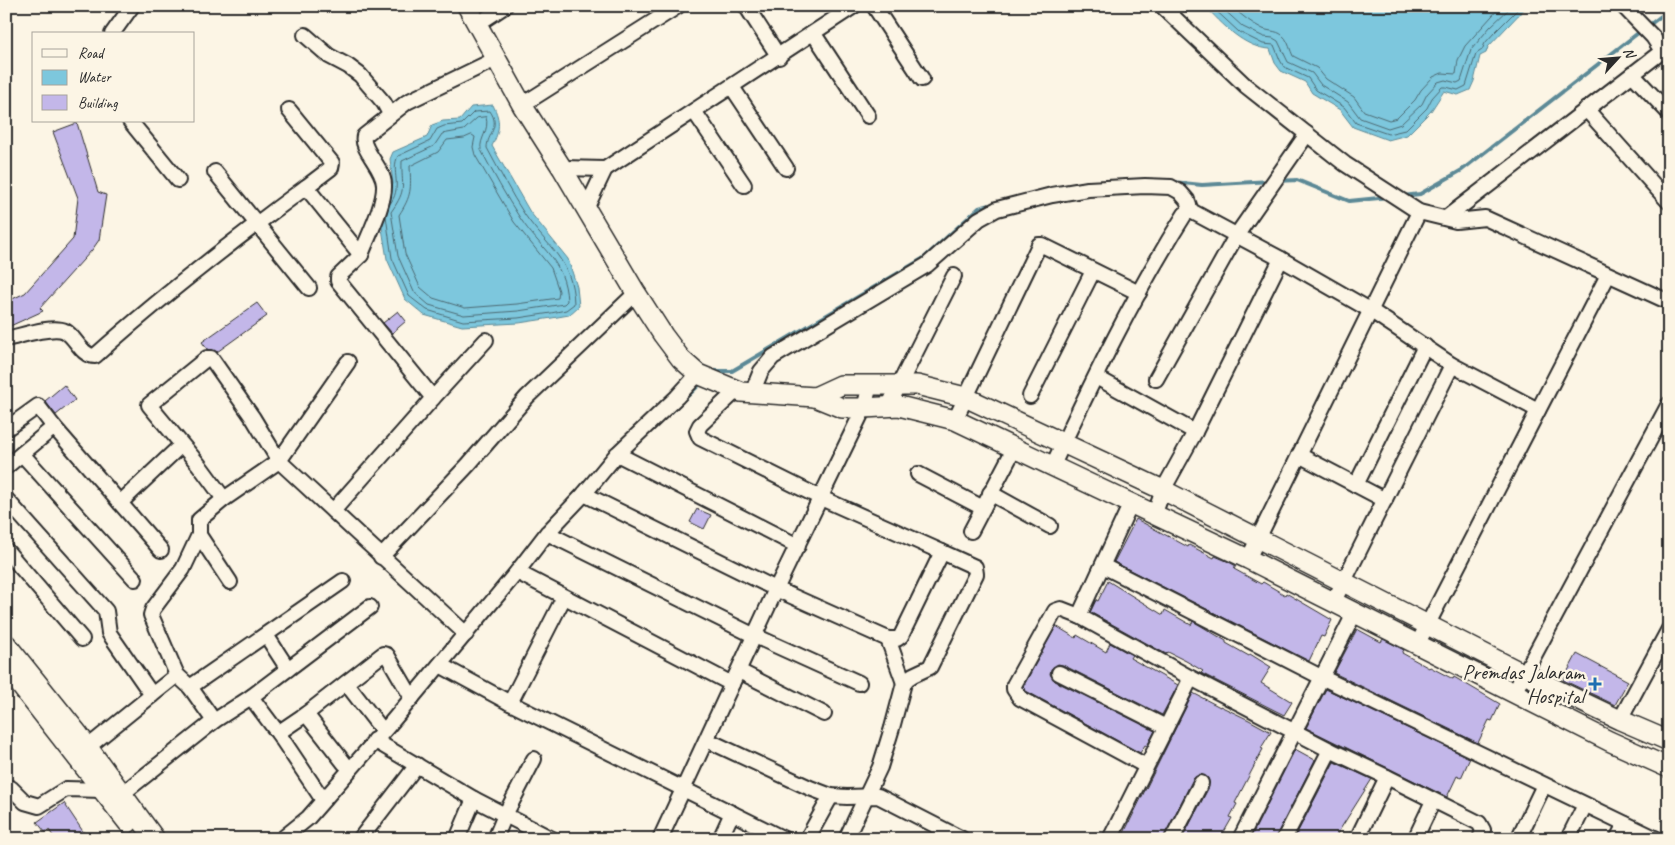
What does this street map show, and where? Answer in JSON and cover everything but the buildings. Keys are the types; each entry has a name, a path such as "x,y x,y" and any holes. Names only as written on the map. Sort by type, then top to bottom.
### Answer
{"street":[{"path":"113,32 132,6"},
{"path":"505,6 468,12 636,293 681,359 701,375 740,391 815,397 842,408 899,406 955,420 1155,513 1609,741 1669,768"},
{"path":"522,105 678,6"},
{"path":"746,6 779,57"},
{"path":"586,209 605,169 732,88 854,6"},
{"path":"874,6 922,80"},
{"path":"1162,6 1246,86 1345,164 1419,212 1456,221 1485,218 1669,302"},
{"path":"1446,218 1665,48 1623,6"},
{"path":"814,34 868,116"},
{"path":"305,35 329,56 360,75 384,103 390,114"},
{"path":"434,398 338,281 338,277 361,255 378,211 385,186 383,176 363,139 364,136 390,114 407,102 496,60"},
{"path":"1632,74 1669,113"},
{"path":"732,88 786,168"},
{"path":"6,339 55,329 66,332 87,354 95,356 256,223 331,168 332,163 289,110"},
{"path":"1586,110 1669,202"},
{"path":"694,111 744,185"},
{"path":"131,122 178,180"},
{"path":"1156,379 1236,236 1307,134"},
{"path":"562,168 605,169"},
{"path":"215,172 308,288"},
{"path":"846,839 867,796 885,752 904,683 913,675 930,667 976,574 975,567 822,498 700,438 697,431 700,425 740,391 773,357 927,265 979,219 996,209 1052,194 1088,189 1145,186 1171,187 1180,192 1187,200 1190,211 1370,310 1452,364 1538,410"},
{"path":"306,187 361,255"},
{"path":"1053,466 1139,293 1180,222 1185,214 1190,211"},
{"path":"1248,559 1419,212"},
{"path":"955,420 1039,246 1042,245 1139,293"},
{"path":"1155,513 1163,490 1195,432 1280,259"},
{"path":"1030,396 1093,271"},
{"path":"1417,644 1608,275"},
{"path":"888,407 954,276"},
{"path":"381,557 527,398 636,293"},
{"path":"333,511 486,340"},
{"path":"1356,485 1425,346"},
{"path":"224,499 199,464 150,405 208,358 211,358 253,418 279,461 466,634"},
{"path":"214,721 190,687 177,675 152,615 153,609 183,570 199,535 199,520 224,499 279,461 348,362"},
{"path":"1333,603 1452,364"},
{"path":"282,839 308,818 377,733 412,698 547,533 584,494 617,454 701,375"},
{"path":"1096,377 1195,432"},
{"path":"815,397 841,386 870,385 917,385 965,397 1064,442 1259,537 1524,674 1669,742"},
{"path":"660,839 776,589 822,498 864,408 870,385"},
{"path":"1514,693 1669,404"},
{"path":"6,429 38,406 161,550"},
{"path":"6,467 54,427"},
{"path":"971,531 1014,447"},
{"path":"120,503 176,450"},
{"path":"22,454 135,579"},
{"path":"617,454 798,546"},
{"path":"1299,455 1385,500"},
{"path":"918,474 983,508"},
{"path":"990,493 1050,526"},
{"path":"584,494 776,589 888,639 897,639 904,631 942,552"},
{"path":"6,500 106,611 109,633 152,695"},
{"path":"1079,616 1131,503"},
{"path":"547,533 755,636 859,683"},
{"path":"199,535 230,582"},
{"path":"6,550 82,639"},
{"path":"1103,566 1321,677 1657,839"},
{"path":"517,572 732,684"},
{"path":"190,687 343,581"},
{"path":"510,703 564,597"},
{"path":"122,794 214,721 251,698 370,607"},
{"path":"1146,766 1020,698 1014,689 1014,685 1055,611 1061,608 1079,616 1191,678 1479,824 1483,830 1480,839"},
{"path":"1240,839 1355,612"},
{"path":"1620,720 1669,629"},
{"path":"266,634 288,669"},
{"path":"888,639 904,683"},
{"path":"6,644 102,790 138,839"},
{"path":"278,733 385,654 412,698"},
{"path":"440,665 510,703 784,839"},
{"path":"6,668 88,747 154,839"},
{"path":"739,671 824,714"},
{"path":"1059,673 1166,727"},
{"path":"88,747 177,675"},
{"path":"1110,839 1191,678"},
{"path":"346,683 377,733 416,765 474,799 552,839"},
{"path":"251,698 278,733 323,800"},
{"path":"306,714 345,764"},
{"path":"707,740 831,796 878,796 962,839"},
{"path":"1284,839 1330,750"},
{"path":"495,839 505,815 534,759"},
{"path":"360,839 416,765"},
{"path":"1357,839 1387,777"},
{"path":"1172,839 1201,783"},
{"path":"1518,839 1544,786"},
{"path":"11,788 25,802 40,806 66,789 102,790"},
{"path":"807,839 831,796"},
{"path":"457,839 474,799"},
{"path":"1415,839 1433,801"},
{"path":"1568,839 1585,805"},
{"path":"720,839 732,813"},
{"path":"1617,839 1625,824"}],"water":[{"path":"1205,6 1527,6 1488,47 1486,53 1480,56 1470,90 1458,95 1444,91 1431,111 1407,135 1388,140 1353,127 1340,110 1312,93 1305,82 1281,71 1275,63 1270,49 1260,48 1242,40"},
{"path":"493,105 498,125 497,135 492,146 530,212 568,259 577,287 579,306 569,315 519,323 462,326 424,315 405,299 387,259 380,216 393,184 390,159 393,152 427,137 432,125 443,121 460,120 471,107"}],"waterway":[{"path":"1648,26 1669,10"},
{"path":"1403,196 1420,194 1462,170 1642,30"},
{"path":"1278,181 1297,180 1349,201 1389,197"},
{"path":"1173,182 1202,185 1271,181"},
{"path":"1074,185 1089,182"},
{"path":"712,372 732,371 924,258 979,208 994,204"},
{"path":"671,412 702,382"}],"place":[{"name":"Premdas Jalaram Hospital","path":"1595,684"}]}
